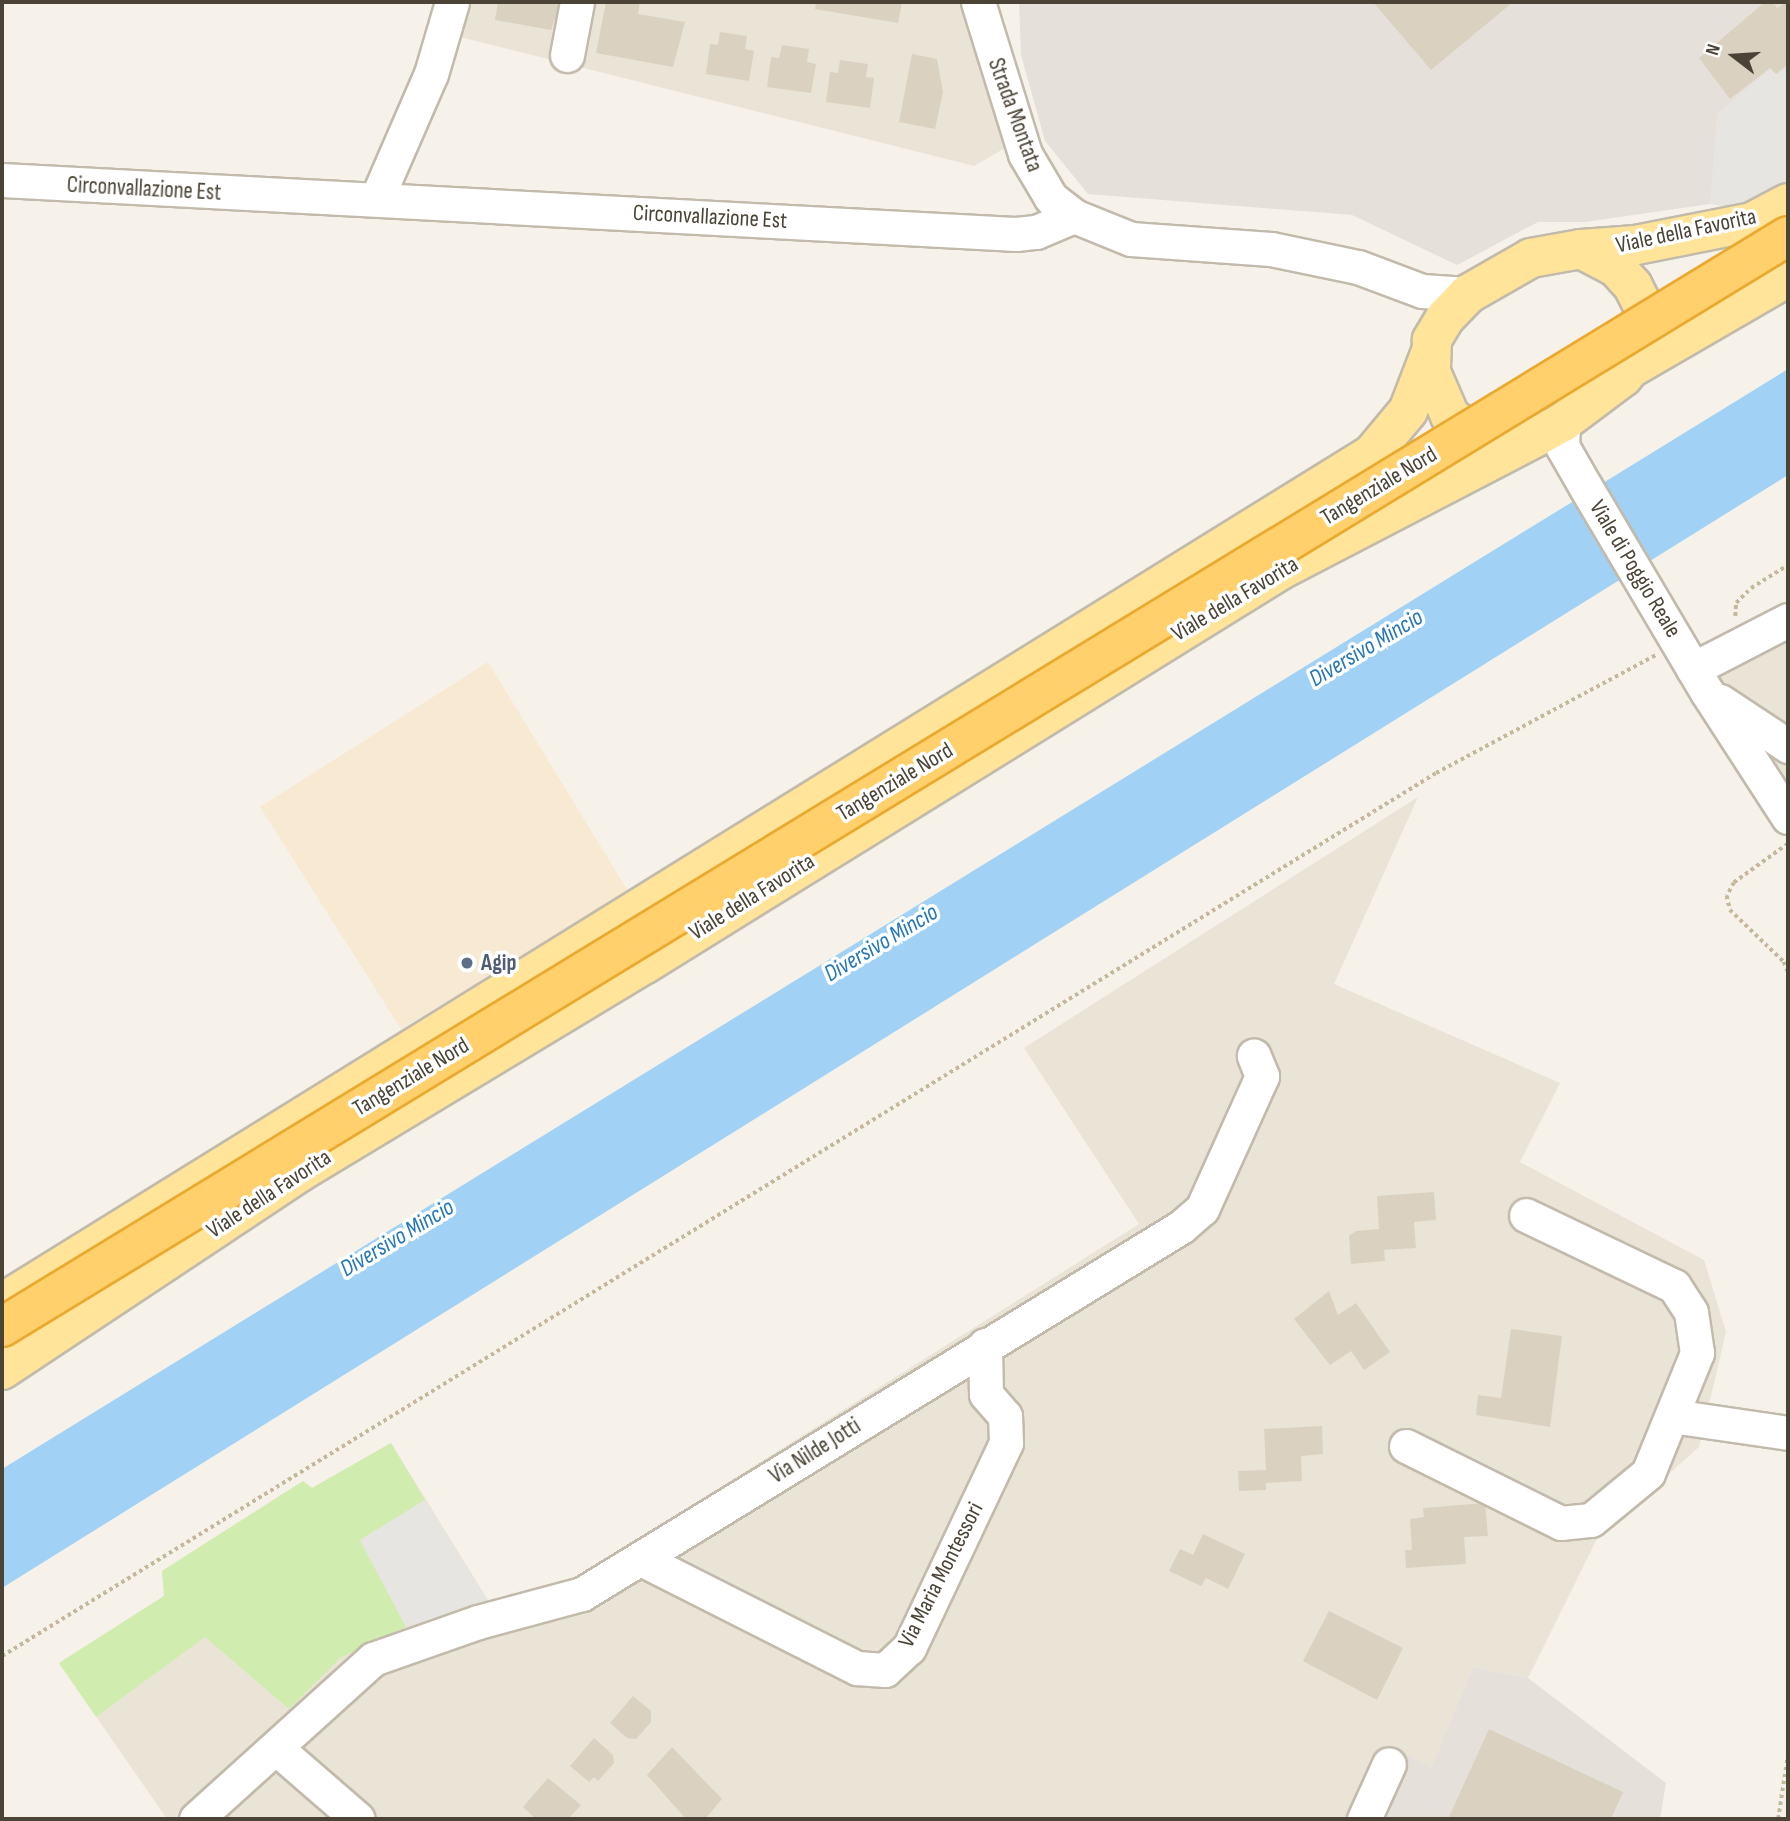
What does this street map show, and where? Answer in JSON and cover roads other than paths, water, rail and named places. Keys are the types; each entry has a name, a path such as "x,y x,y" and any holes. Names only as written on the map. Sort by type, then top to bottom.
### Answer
{"highway":[{"name":"Tangenziale Nord","path":"2,1327 1788,236"}],"main road":[{"name":"Viale della Favorita","path":"1581,249 1636,245 1752,222 1788,203"},
{"path":"1631,368 1641,355 1647,333 1640,296 1617,268 1581,249 1531,258 1468,294 1431,347 1436,389 1450,416 1478,438 1544,438 1631,368 1788,277"},
{"name":"Viale della Favorita","path":"2,1303 1372,454 1408,411 1431,347"},
{"name":"Viale della Favorita","path":"2,1370 300,1172 645,964 1279,570 1544,438"}],"street":[{"path":"377,198 431,74 452,2"},
{"path":"567,55 577,2"},
{"name":"Strada Montata","path":"978,2 1025,154 1051,198 1074,216"},
{"name":"Circonvallazione Est","path":"2,180 99,188 377,198 1016,234 1036,232 1074,216"},
{"path":"1074,216 1131,239 1282,251 1358,267 1405,286 1438,295 1468,294"},
{"path":"1405,286 1426,316 1431,347"},
{"name":"Viale di Poggio Reale","path":"1544,438 1585,486 1693,668 1788,817"},
{"path":"1693,668 1788,620"},
{"name":"Viale di Poggio Reale","path":"1693,668 1788,746"},
{"name":"Via Nilde Jotti","path":"197,1819 373,1659 478,1622 582,1594 643,1560 932,1377 1181,1227 1202,1209 1262,1076 1254,1056"},
{"path":"1406,1446 1561,1522 1591,1520 1648,1472 1697,1353 1690,1312 1674,1286 1526,1214"},
{"path":"932,1377 986,1394 985,1345"},
{"name":"Via Maria Montessori","path":"643,1560 857,1668 885,1670 909,1648 1006,1443 1004,1416 986,1394"},
{"path":"1672,1416 1788,1433"},
{"path":"276,1748 358,1819"},
{"path":"1364,1819 1389,1764"}],"water":[{"name":"Diversivo Mincio","path":"1788,369 1788,475 2,1588 2,1469"}],"place":[{"name":"Agip","path":"467,963"}]}
